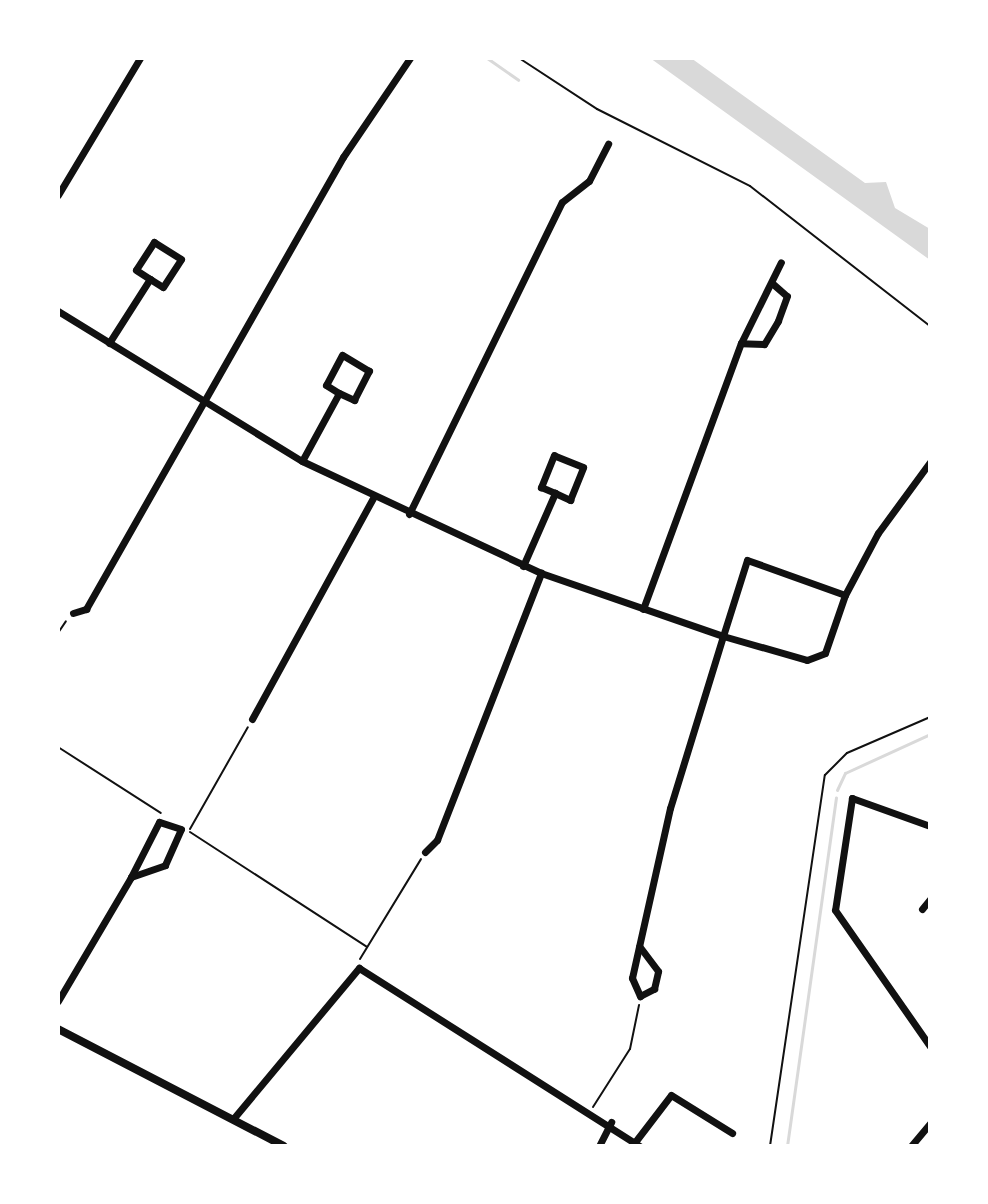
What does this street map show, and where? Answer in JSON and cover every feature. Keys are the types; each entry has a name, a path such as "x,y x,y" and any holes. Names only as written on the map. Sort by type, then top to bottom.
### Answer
{"street":[{"path":"58,195 140,58"},
{"path":"73,613 86,609 367,117 410,58"},
{"path":"409,514 562,202 589,181 608,144"},
{"path":"154,242 181,259 163,287 150,279 136,270 154,242"},
{"path":"643,609 741,343 773,284 781,262"},
{"path":"109,343 150,279"},
{"path":"741,343 764,344 778,321 787,296 773,284"},
{"path":"58,311 302,461 409,514 541,573 723,636 813,660 828,647 845,595 878,533 930,462"},
{"path":"342,355 369,371 354,400 339,393 326,385 342,355"},
{"path":"302,461 339,393"},
{"path":"554,455 583,467 570,500 555,493 541,487 554,455"},
{"path":"523,566 555,493"},
{"path":"252,719 374,496"},
{"path":"639,946 658,971 654,989 640,996 632,986 639,946 670,808 747,560 845,595"},
{"path":"425,852 437,840 541,573"},
{"path":"930,826 852,798 836,918 930,1046"},
{"path":"58,1001 131,877 159,822 186,833 165,865 131,877"},
{"path":"922,909 930,899"},
{"path":"233,1119 359,968 611,1122 638,1144 671,1095 732,1133"},
{"path":"58,1029 284,1146"},
{"path":"599,1146 611,1122"},
{"path":"911,1146 930,1123"},
{"path":"919,1137 930,1138"}],"path":[{"path":"519,58 597,109 750,186 930,326"},
{"path":"58,633 73,613"},
{"path":"770,1146 825,775 847,753 930,717"},
{"path":"186,833 252,719"},
{"path":"58,747 170,818"},
{"path":"180,825 186,833 367,947"},
{"path":"359,968 367,947 425,852"},
{"path":"590,1111 630,1049 640,996"}],"shaded area":[{"path":"650,58 691,58 865,183 886,182 895,208 930,229 930,260"}],"waterway":[{"path":"487,58 518,80"},
{"path":"837,790 845,773 930,734"},
{"path":"787,1146 836,797"}]}
